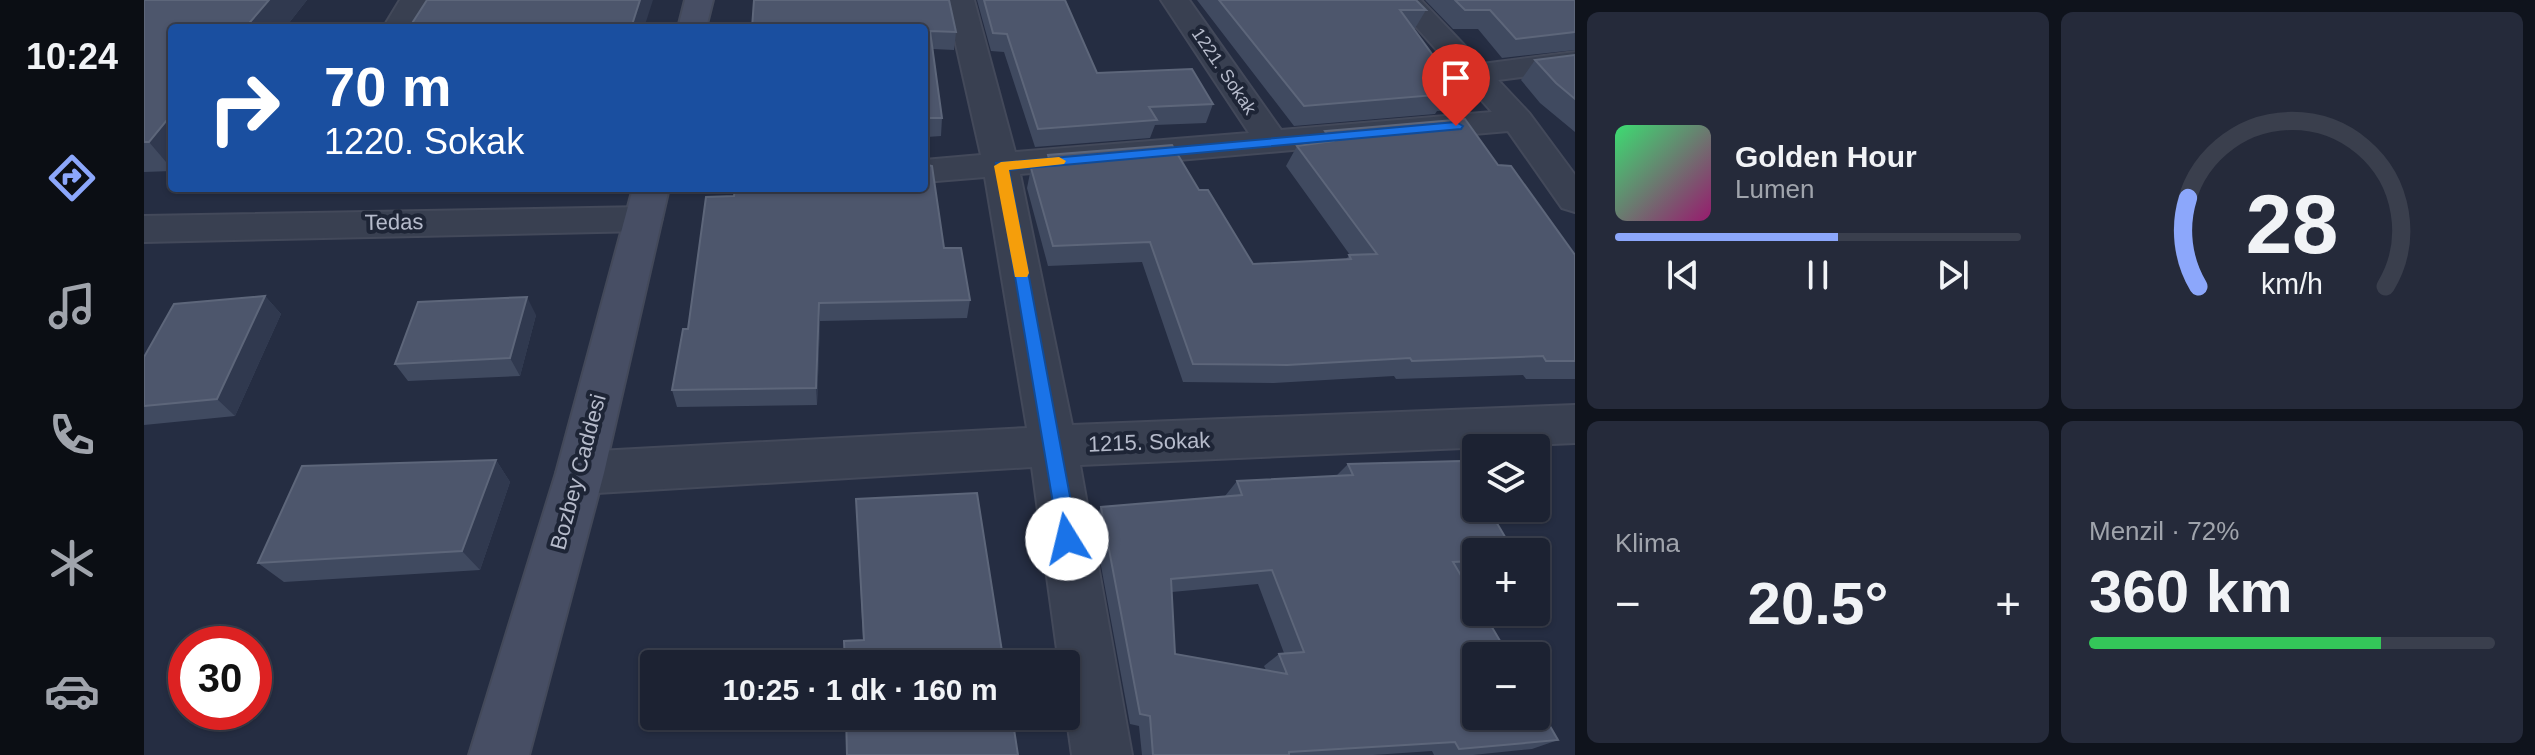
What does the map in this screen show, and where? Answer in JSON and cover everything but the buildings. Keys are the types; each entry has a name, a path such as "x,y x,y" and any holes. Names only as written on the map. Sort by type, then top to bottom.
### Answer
{"street":[{"path":"399,24 414,0"},
{"path":"693,24 699,0"},
{"path":"960,0 1001,166 1053,446 1102,755"},
{"name":"1221. Sokak","path":"1175,0 1272,142"},
{"path":"1406,0 1517,120 1575,200"},
{"path":"1476,74 1575,61"},
{"path":"928,171 1517,120"},
{"path":"280,224 299,192"},
{"name":"Tedas","path":"144,229 647,203"},
{"name":"Bozbey Caddesi","path":"499,755 580,473 647,203"},
{"name":"1215. Sokak","path":"580,473 1053,446 1575,424"}],"slow traffic":[{"path":"1021,273 1001,166 1059,161"}],"route":[{"path":"1067,539 1053,446 1001,166 1456,126"}]}
